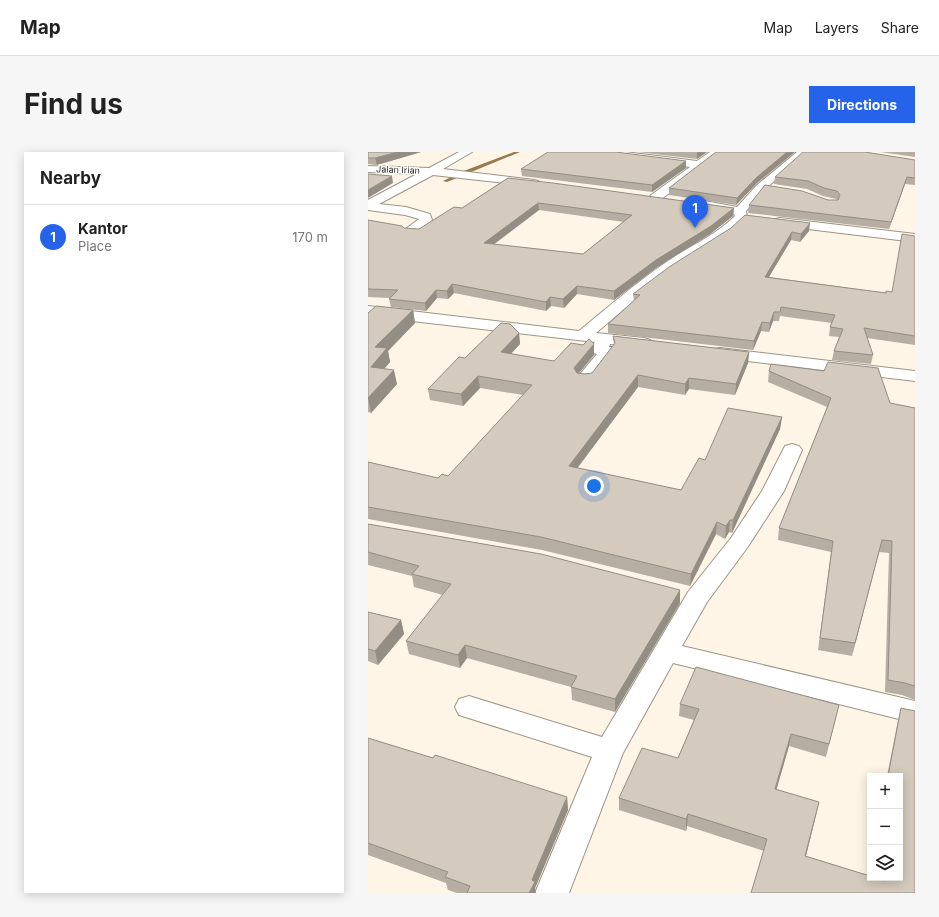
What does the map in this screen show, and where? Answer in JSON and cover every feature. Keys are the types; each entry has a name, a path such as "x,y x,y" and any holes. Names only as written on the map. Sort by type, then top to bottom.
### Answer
{"street":[{"path":"368,205 428,171 467,152"},
{"path":"600,152 700,165"},
{"path":"655,198 717,152"},
{"path":"582,336 633,294 685,255 732,226 761,187 803,152"},
{"name":"Jalan Irian","path":"368,169 428,171 548,185"},
{"path":"761,187 776,189"},
{"path":"640,196 671,200"},
{"path":"694,204 760,220 915,238"},
{"path":"368,205 406,211 426,217 426,220 410,231"},
{"path":"368,311 659,345"},
{"path":"585,379 606,353 606,351 600,349 605,339"},
{"path":"706,351 915,376"},
{"path":"552,893 609,751 666,652 686,595 739,543 773,491 792,450"},
{"path":"666,652 915,712"},
{"path":"469,707 609,751"}],"building":[{"path":"368,152 398,152 375,158 368,158"},
{"path":"548,152 616,152 686,161 652,185 521,169"},
{"path":"716,152 787,152 757,177 737,198 669,188"},
{"path":"803,152 865,152 915,160 915,178 907,177 891,222 749,205 765,185 802,191 828,200 838,200 840,195 837,191 824,188 808,181 775,177"},
{"path":"368,174 392,176 368,190"},
{"path":"508,178 734,208 711,226 656,260 614,291 577,286 563,299 550,297 546,302 452,284 447,291 436,290 425,303 389,299 398,290 368,289 368,220 402,226 404,228 419,229 454,207 462,208","holes":["538,203 632,215 583,254 484,243"]},
{"path":"745,215 810,223 801,234 792,232 765,277 886,293 886,291 892,292 902,234 915,236 915,336 864,328 873,355 834,351 843,329 830,327 835,315 781,307 780,312 774,312 770,323 762,322 754,341 608,324 640,295 633,294 669,267 731,228"},
{"path":"376,306 413,310 375,347 387,348 371,367 394,370 368,398 368,313"},
{"path":"501,323 510,324 519,333 501,352 554,361 571,343 583,345 589,339 594,344 574,368 577,373 584,374 592,373 615,343 613,336 749,352 736,384 689,378 685,384 638,375 569,466 681,490 699,458 705,460 728,408 782,417 733,520 730,520 726,526 717,522 691,574 541,537 368,507 368,462 438,478 442,474 448,476 532,385 478,376 461,394 428,389 459,357 465,358"},
{"path":"828,362 878,368 890,403 915,408 915,686 888,680 892,541 882,540 855,643 820,638 833,541 779,528 831,398 769,371 771,364 824,371"},
{"path":"368,524 541,554 680,590 615,699 571,687 577,676 465,645 458,655 406,641 451,584 412,574 419,566 368,552"},
{"path":"368,612 401,620 375,651 368,649"},
{"path":"696,667 839,705 829,744 791,734 775,789 819,802 805,856 867,875 867,881 903,881 903,773 889,773 901,708 915,711 915,893 751,893 767,839 688,814 686,819 619,798 642,748 678,758 699,709 680,704"},
{"path":"368,738 433,758 435,755 567,797 532,880 535,882 529,893 467,893 470,886 445,877 448,872 368,843"}],"waterway":[{"path":"445,181 518,152"}],"place":[{"name":"Kantor","path":"695,228"}]}
